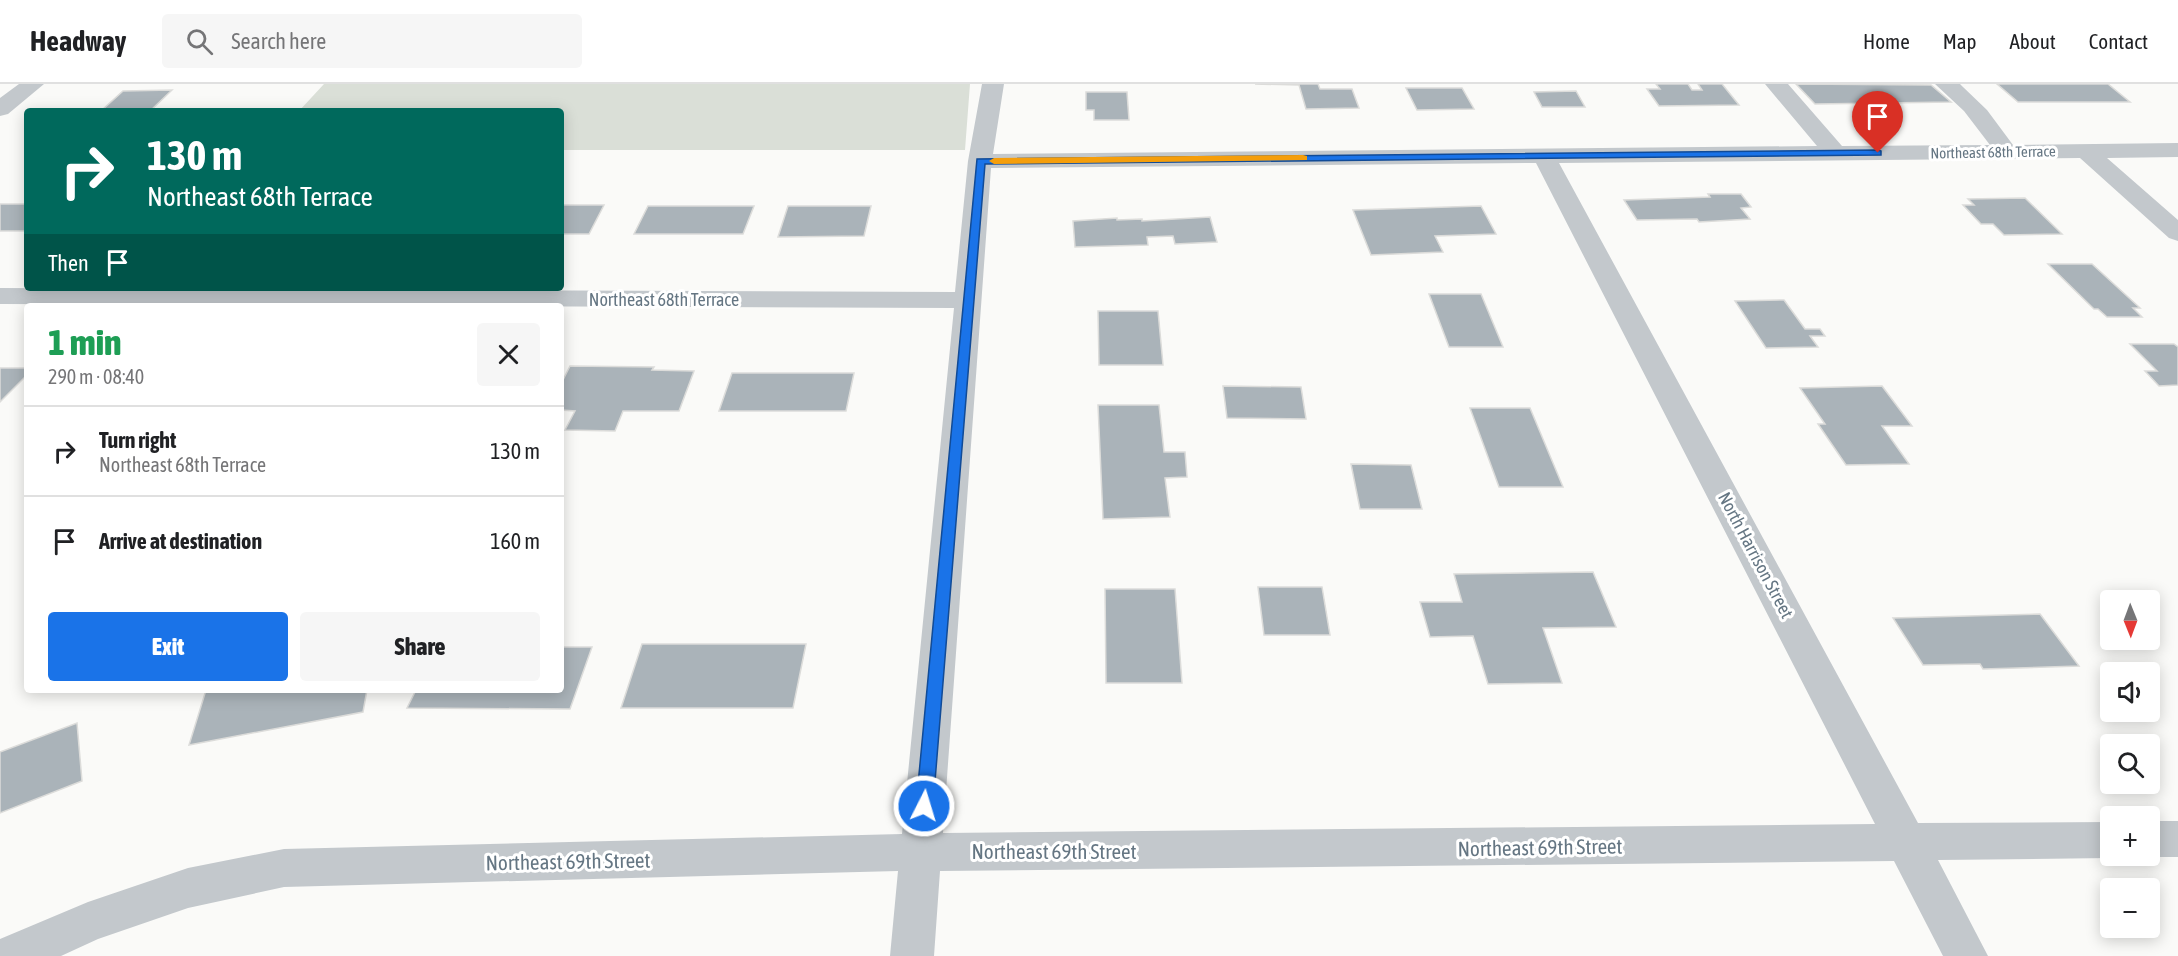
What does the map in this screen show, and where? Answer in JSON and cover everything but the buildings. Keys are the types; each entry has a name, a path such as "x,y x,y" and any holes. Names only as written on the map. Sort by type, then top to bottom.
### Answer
{"street":[{"path":"0,109 33,84"},
{"path":"912,956 980,161 993,84"},
{"path":"1776,84 1835,153"},
{"path":"1946,84 1963,96 1983,117 2006,152"},
{"name":"Northeast 68th Terrace","path":"980,161 2178,150"},
{"path":"2086,151 2178,233"},
{"name":"North Harrison Street","path":"1544,156 1966,956"},
{"name":"Northeast 68th Terrace","path":"0,296 968,300"},
{"path":"2160,839 2178,839"},
{"name":"Northeast 69th Street","path":"12,956 88,922 188,888 284,868 920,852 2100,840"}],"shaded area":[{"path":"324,84 970,84 965,150 564,150 564,108 302,108"}],"slow traffic":[{"path":"994,161 1303,158"}],"route":[{"path":"924,806 980,161 1878,153"}]}
